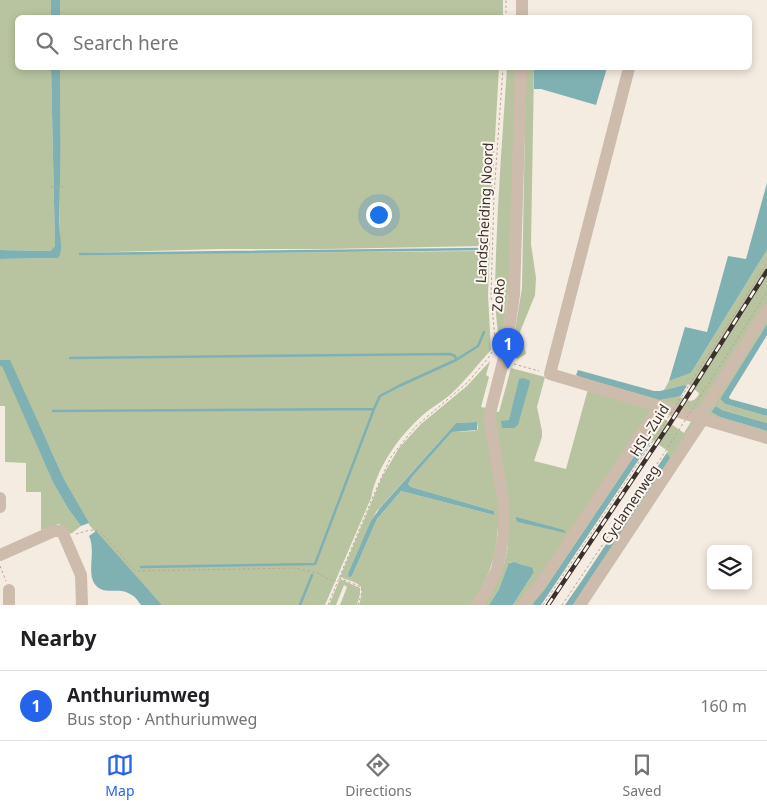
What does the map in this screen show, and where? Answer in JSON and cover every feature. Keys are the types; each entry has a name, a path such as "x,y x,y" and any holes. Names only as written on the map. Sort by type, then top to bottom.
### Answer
{"street":[{"path":"522,0 522,15"},
{"name":"ZoRo","path":"477,605 494,576 501,556 504,534 504,506 489,421 503,361 514,295 521,70"},
{"path":"628,70 550,374 767,438"},
{"name":"Cyclamenweg","path":"580,605 701,419 767,310"},
{"path":"522,605 542,582 660,406"},
{"path":"0,498 0,507"},
{"path":"0,556 54,531 62,531 81,576 82,605"},
{"path":"9,590 9,605"}],"path":[{"path":"506,0 506,15"},
{"name":"Landscheiding Noord","path":"328,605 391,457 415,427 467,383 493,350 495,339 490,296 494,195 503,70"},
{"path":"51,187 64,188"},
{"name":"HSL-Zuid","path":"543,605 659,432 767,263"},
{"name":"HSL-Zuid","path":"562,605 672,441 767,292"},
{"path":"503,361 550,374"},
{"path":"66,538 90,530 100,531 133,569 139,571 295,568 318,573 328,579 337,581"},
{"path":"0,556 9,590"},
{"path":"339,578 361,587 362,592 358,605"}],"green space":[{"path":"0,0 51,0 51,15 15,15 15,70 51,70 55,246 50,251 0,250"},
{"path":"60,0 503,0 503,15 60,15"},
{"path":"60,70 499,70 488,295 491,350 446,399 427,411 398,441 378,474 371,498 325,605 162,605 90,526 64,479 49,446 0,360 0,259 58,258 61,251 59,229","holes":["482,246 482,251 79,254 219,249"]},
{"path":"507,70 516,70 510,278 500,355 495,302"},
{"path":"526,70 534,70 531,244 536,278 535,295 520,332 526,354 517,359 511,354 522,288"},
{"path":"767,250 767,324 720,399 725,404 767,416 767,423 722,410 716,406 711,412 720,417 767,431 767,434 656,399 685,395 684,385 664,390 669,381 691,373"},
{"path":"0,360 53,481 69,510 81,526 72,533 67,534 59,524 41,530 41,492 26,492 26,463 5,462 5,406 0,406"},
{"path":"490,361 486,375 489,377 481,407 486,408 497,484 498,510 493,558 485,582 471,605 359,605 362,592 360,585 340,577 382,477 399,448 421,424 467,386","holes":["477,422 478,429 475,431 452,432 409,480 408,484 411,487 494,511 494,515 401,491 377,519 352,576 348,575 376,512 456,423"]},
{"path":"511,368 545,377 537,407 542,437 534,461 566,469 588,389 654,408 520,605 513,605 534,572 534,569 510,562 499,589 489,605 483,605 504,564 508,546 494,411 499,412"},
{"path":"668,412 664,419 684,433 692,420 695,421 577,605 573,605 595,573 653,444 646,441 641,446 539,597 532,605 525,605 656,415"},
{"path":"340,579 360,588 357,605 340,605 347,587 344,585 336,605 329,605"}],"water":[{"path":"51,0 60,0 60,15 51,15"},
{"path":"51,70 60,70 60,255 58,258 0,259 0,250 50,251 55,246"},
{"path":"534,70 606,70 596,105 541,89 534,89"},
{"path":"767,183 767,250 691,373 669,381 685,327 707,332 728,256 746,259"},
{"path":"767,324 767,335 729,397 730,399 767,409 767,416 725,404 720,399"},
{"path":"0,360 10,360 64,479 89,523 81,526 69,510 53,482 2,366 0,366"},
{"path":"578,370 654,391 684,385 696,393 659,400 579,377 576,375"},
{"path":"523,378 530,382 518,425 514,428 502,428 501,421 509,420 519,379"},
{"path":"716,406 722,410 767,423 767,431 720,417 711,412"},
{"path":"477,422 477,430 452,432 411,478 408,484 411,487 494,511 494,515 401,491 377,519 352,576 349,577 348,574 371,521 380,508 456,423"},
{"path":"646,441 660,447 670,458 573,605 532,605 643,443"},
{"path":"516,517 564,530 566,533 518,522"},
{"path":"96,531 162,605 141,605 133,596 125,592 102,590 94,583 91,573 92,548 89,536"},
{"path":"514,562 533,568 534,572 513,605 489,605 499,589 509,563"}],"pier":[{"path":"688,384 699,393 694,400 690,401 680,397"},
{"path":"652,440 668,451 583,579 565,605 541,605"}],"waterway":[{"path":"80,254 485,249"},
{"path":"141,567 315,564 380,396 456,360 478,346 484,332"},
{"path":"70,358 450,354 455,356 456,359"},
{"path":"53,411 374,409"},
{"path":"300,605 312,575"}],"railway":[{"path":"548,605 669,425 767,271"}],"place":[{"name":"Anthuriumweg","path":"508,369"}]}
